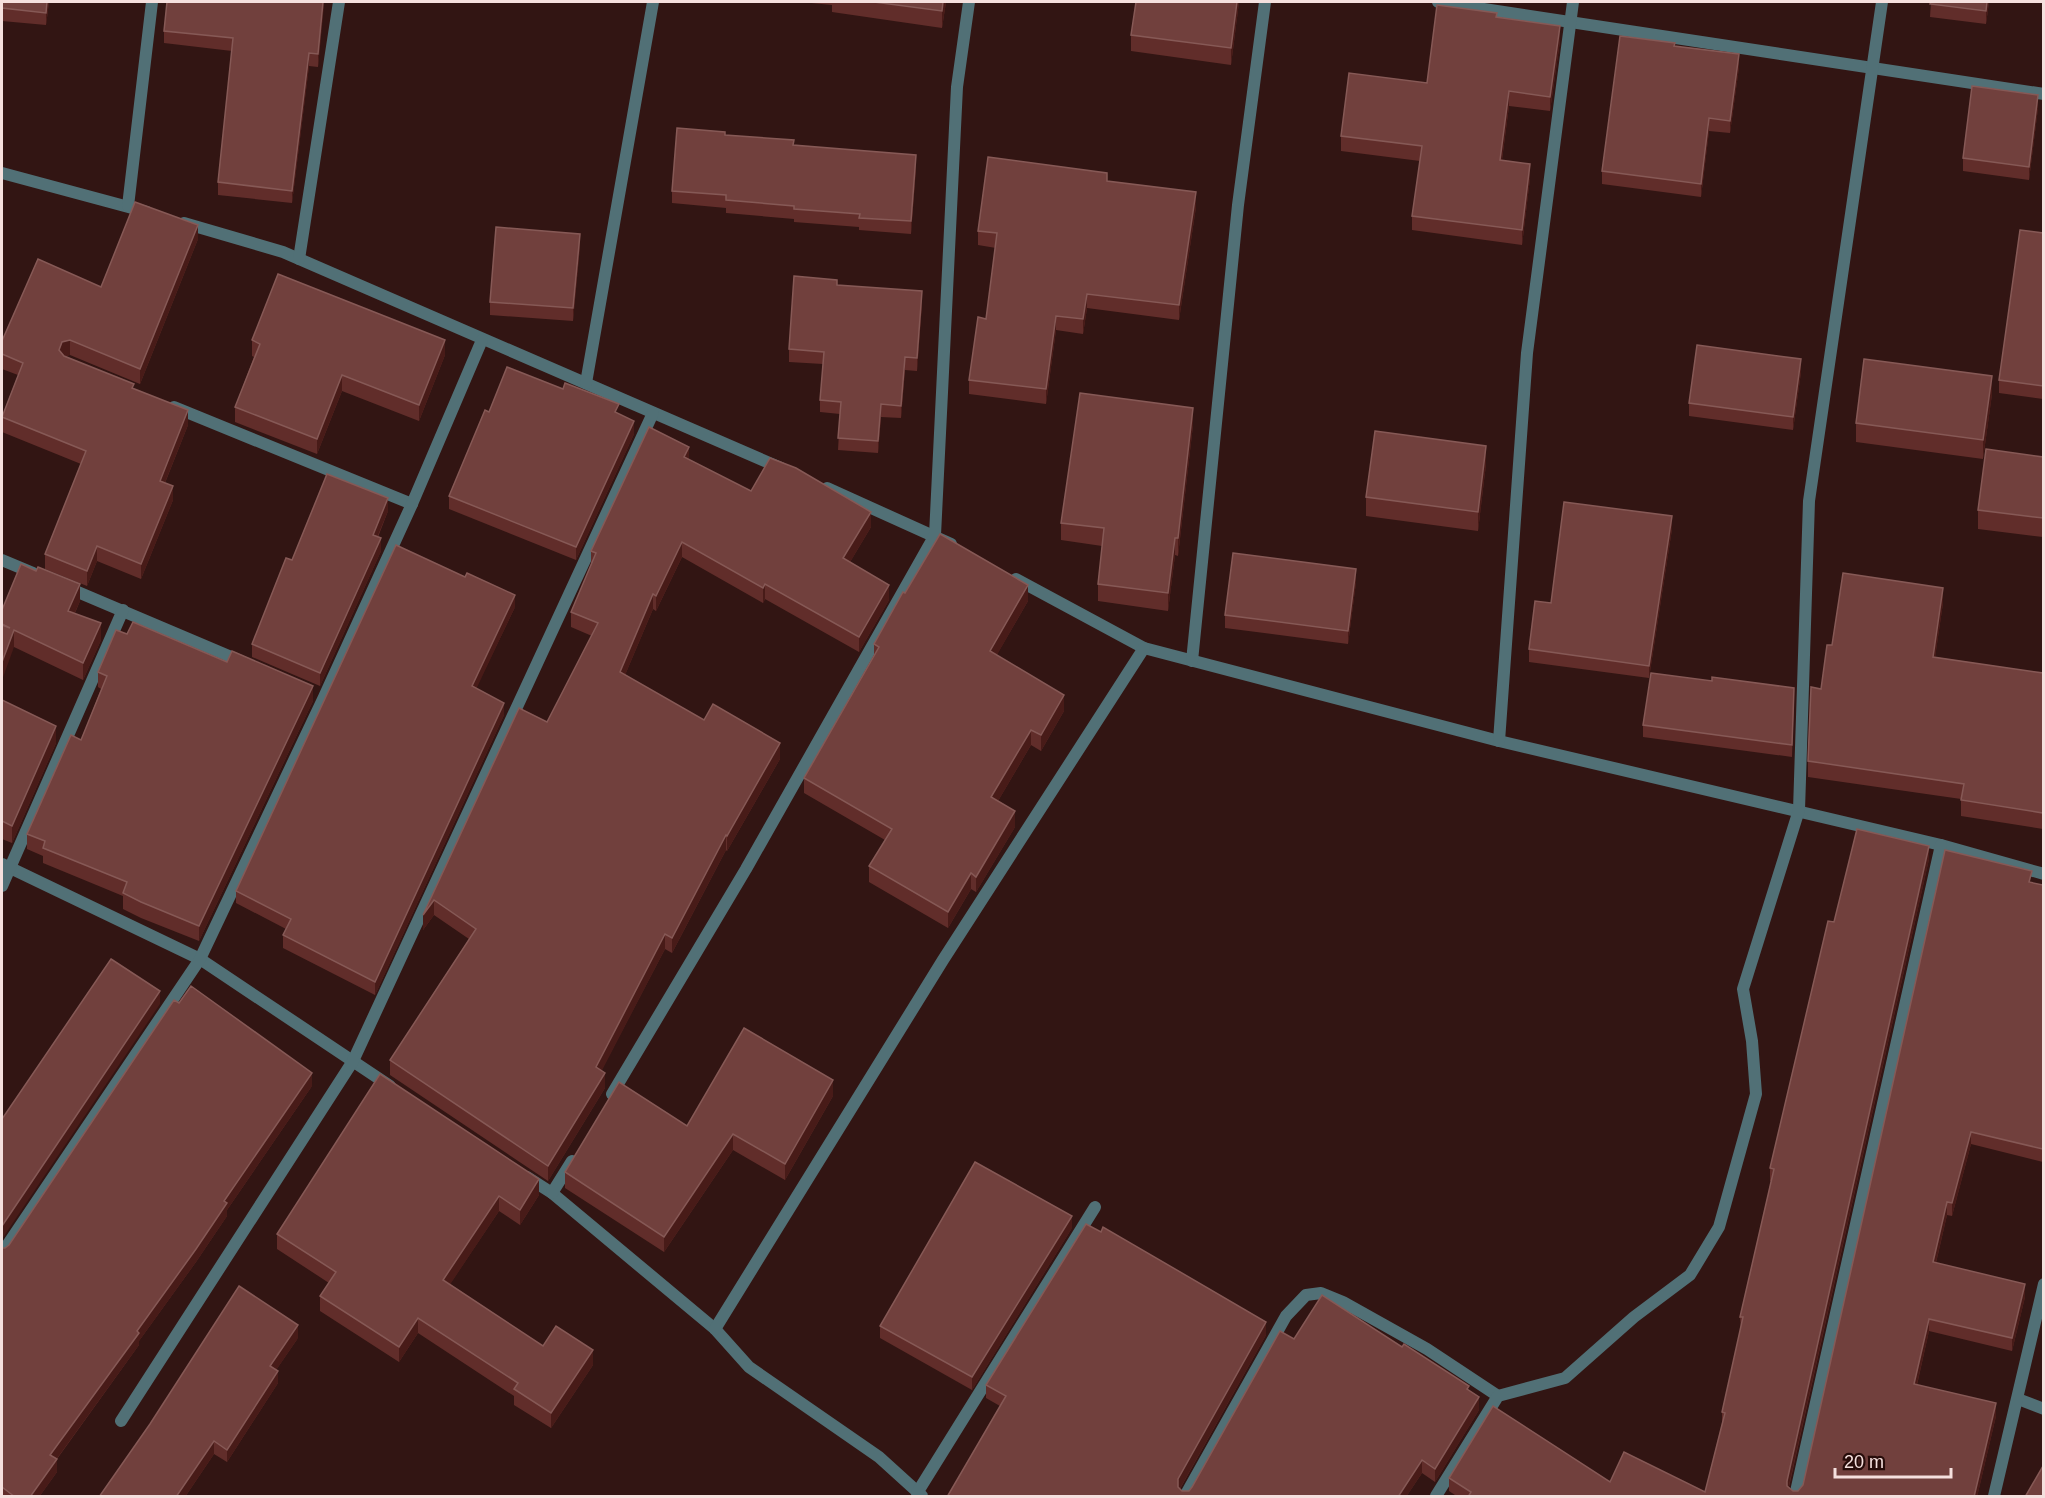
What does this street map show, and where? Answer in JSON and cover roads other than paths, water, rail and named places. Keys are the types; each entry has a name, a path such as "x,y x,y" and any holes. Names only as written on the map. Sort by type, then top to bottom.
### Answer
{"street":[{"path":"128,206 152,2"},
{"path":"299,259 339,2"},
{"path":"586,383 653,2"},
{"path":"607,1102 746,869 935,535 957,87 969,2"},
{"path":"1192,661 1238,205 1265,2"},
{"path":"1438,2 2043,94"},
{"path":"1499,741 1527,352 1573,2"},
{"path":"1436,1497 1498,1396 1565,1378 1634,1317 1690,1275 1719,1227 1756,1094 1752,1041 1743,989 1799,810 1809,501 1882,2"},
{"path":"2,173 128,206 283,252 794,474"},
{"path":"2,1253 200,958 319,695 412,504 482,340"},
{"path":"167,404 412,504"},
{"path":"121,1421 353,1061 653,413"},
{"path":"816,483 935,535 966,552"},
{"path":"2,560 250,665"},
{"path":"1008,574 1144,648 1499,741 1799,810 1941,845 2043,874"},
{"path":"2,886 6,866 123,610"},
{"path":"716,1329 943,960 1144,648"},
{"path":"1795,1497 1941,845"},
{"path":"6,866 200,958 403,1094"},
{"path":"552,1193 577,1153"},
{"path":"513,1167 552,1193 716,1329 749,1367 879,1457 919,1495 1095,1207"},
{"path":"1994,1497 2043,1284"},
{"path":"1185,1497 1286,1316 1306,1295 1321,1293 1343,1302 1427,1349 1498,1396"},
{"path":"2018,1399 2043,1409"}]}
